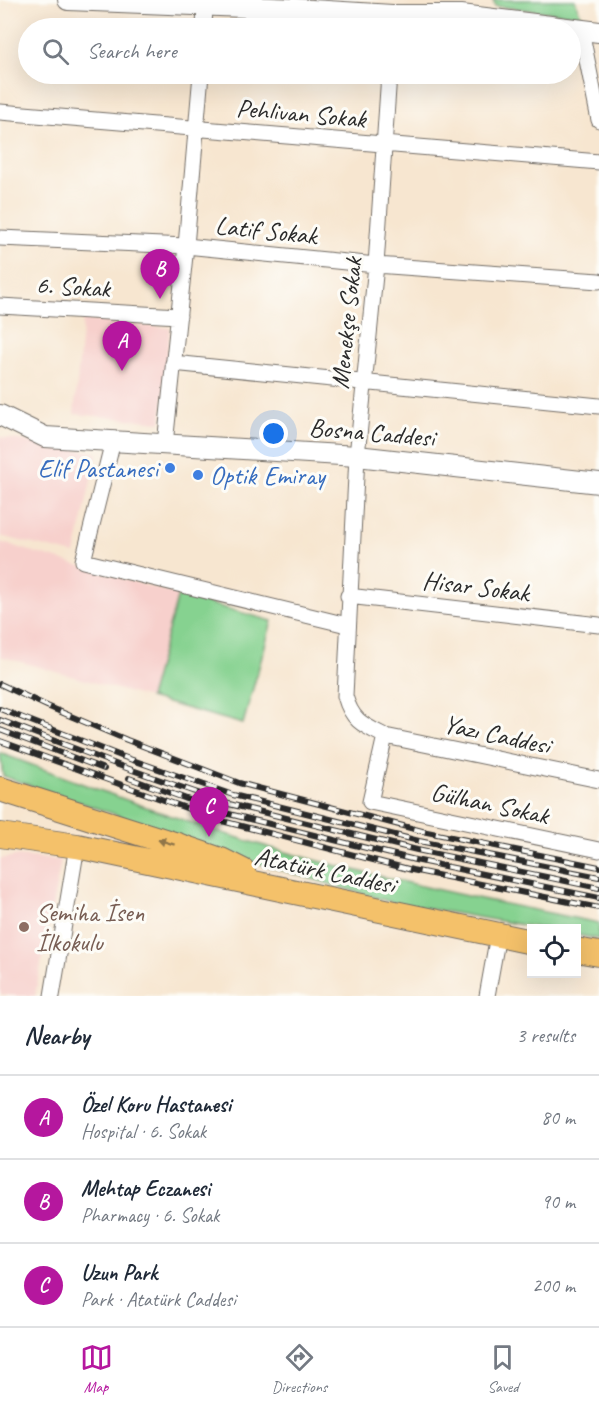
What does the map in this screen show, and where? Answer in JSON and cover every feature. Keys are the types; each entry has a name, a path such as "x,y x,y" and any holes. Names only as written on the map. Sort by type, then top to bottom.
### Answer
{"main road":[{"path":"0,789 221,860 280,890"},
{"name":"Atatürk Caddesi","path":"0,834 77,846 527,941"},
{"path":"0,845 32,840"},
{"path":"581,951 599,954"}],"street":[{"path":"68,0 205,5 295,4 370,18"},
{"path":"461,15 479,0"},
{"path":"204,18 205,5"},
{"path":"431,18 461,15 485,18"},
{"path":"590,31 599,120"},
{"path":"165,444 200,84"},
{"name":"Menekşe Sokak","path":"385,736 364,725 350,713 345,696 348,596 357,456 376,265 388,84"},
{"name":"Pehlivan Sokak","path":"0,112 599,162"},
{"name":"Latif Sokak","path":"0,238 186,246 376,265 599,281"},
{"name":"6. Sokak","path":"0,306 179,316"},
{"path":"173,363 599,406"},
{"name":"Bosna Caddesi","path":"0,415 45,437 357,456 599,483"},
{"path":"0,431 45,437"},
{"path":"113,441 83,561 347,625"},
{"name":"Hisar Sokak","path":"348,596 599,625"},
{"name":"Yazı Caddesi","path":"385,736 599,780"},
{"name":"Gülhan Sokak","path":"385,736 370,802 599,850"},
{"path":"52,996 77,846"},
{"path":"487,996 498,935"}],"shaded area":[{"path":"83,320 170,328 161,422 74,414"},
{"path":"0,437 97,453 75,554 0,536"},
{"path":"0,542 178,595 149,698 0,656"},
{"name":"Semiha İsen İlkokulu","path":"16,856 61,860 35,996 0,994 0,859"}],"green space":[{"path":"493,0 575,0 581,16 495,6"},
{"path":"178,595 272,621 243,724 149,698"},
{"path":"0,753 156,811 275,849 421,886 599,923 599,939 581,936 581,924 527,926 391,902 254,862 3,776"}],"railway":[{"path":"0,684 127,740 239,783 422,831 599,867"},
{"path":"0,709 121,756 233,795 419,841 599,877"},
{"path":"0,720 229,804 417,850 599,888"},
{"path":"0,730 104,769"},
{"path":"0,741 222,821 412,870 599,908"},
{"path":"129,778 225,813 415,860 599,898"}],"place":[{"name":"Mehtap Eczanesi","path":"160,299"},
{"name":"Özel Koru Hastanesi","path":"122,371"},
{"name":"Elif Pastanesi","path":"170,468"},
{"name":"Optik Emiray","path":"198,475"},
{"name":"Uzun Park","path":"209,837"},
{"name":"Semiha İsen İlkokulu","path":"24,927"}]}
